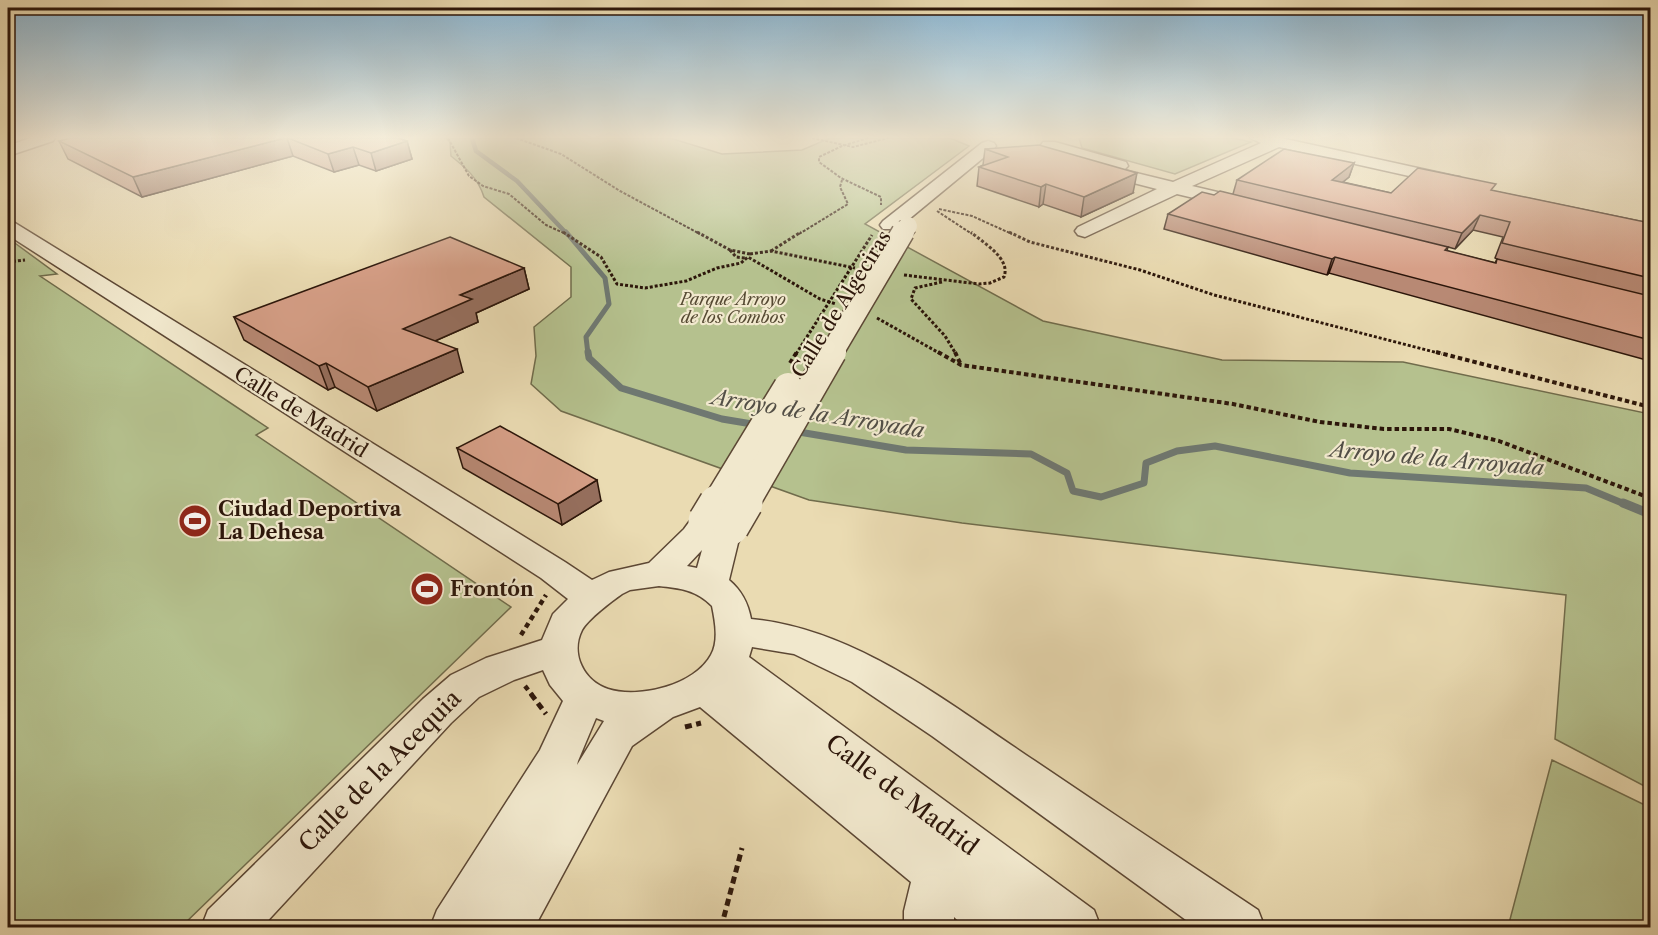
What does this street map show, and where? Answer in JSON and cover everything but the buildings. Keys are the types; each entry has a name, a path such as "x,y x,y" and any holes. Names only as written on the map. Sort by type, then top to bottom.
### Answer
{"street":[{"name":"Calle de Algeciras","path":"892,220 936,182"},
{"name":"Calle de Algeciras","path":"892,220 929,207 961,182"},
{"path":"1145,182 1264,209"},
{"path":"1085,231 1188,182"},
{"path":"1453,182 1476,187"},
{"name":"Calle de Algeciras","path":"659,574 696,537 718,524 895,242 892,220"},
{"name":"Calle de Madrid","path":"9,229 543,564 593,599"},
{"name":"Calle de Algeciras","path":"710,586 722,543 718,524"},
{"path":"671,716 608,706 584,698 561,673 558,650 565,625 610,585 635,577 659,574 682,576 710,586 728,602 718,676"},
{"path":"507,927 617,734 671,716 686,698 775,635 804,642 866,671 947,724 1240,927"},
{"name":"Calle de la Acequia","path":"226,927 437,711 465,686 500,669 558,650"},
{"name":"Calle de Madrid","path":"718,676 937,873 1006,927"},
{"name":"Calle de Madrid","path":"718,676 1076,927"},
{"path":"455,927 557,761 584,698"},
{"path":"929,927 929,911 937,873"}],"path":[{"path":"477,182 483,186 509,194 546,225 573,237 601,257 617,284 645,288 686,280 717,268 741,263 748,257"},
{"path":"605,182 730,250 748,253 750,255 748,257"},
{"path":"771,251 848,204 840,187 842,182"},
{"path":"846,182 881,197 892,220"},
{"path":"929,207 972,216 1030,243 1140,270 1214,295 1650,407"},
{"path":"730,250 736,257 748,257 820,299 842,306"},
{"path":"946,281 915,288 911,298 922,314 938,326 954,346 961,365"},
{"path":"875,317 961,365 1233,404 1320,422 1384,429 1449,429 1499,441 1650,498"},
{"path":"671,716 718,676"},
{"path":"721,927 742,848"}],"green space":[{"name":"Parque Arroyo de los Combos","path":"476,182 921,182 865,224 1043,321 1222,360 1403,362 1650,414 1650,789 1555,739 1566,595 962,523 809,500 561,411 531,384 536,356 534,327 571,297 571,267 484,197"},
{"name":"Ciudad Deportiva La Dehesa","path":"8,238 57,274 40,276 268,428 256,435 511,607 181,927 8,927"},
{"path":"1552,760 1649,807 1650,927 1508,927"}],"waterway":[{"name":"Arroyo de la Arroyada","path":"518,182 567,234"},
{"name":"Arroyo de la Arroyada","path":"566,232 605,278 609,304 586,337 588,354"},
{"name":"Arroyo de la Arroyada","path":"588,352 589,358 621,388 722,419 758,425"},
{"name":"Arroyo de la Arroyada","path":"793,431 906,450 1031,454 1067,473 1073,491 1101,497 1144,483 1146,463 1177,451 1215,446 1350,473 1586,488 1627,505"},
{"name":"Arroyo de la Arroyada","path":"1623,503 1650,514"}],"place":[{"name":"Ciudad Deportiva La Dehesa","path":"195,521"},
{"name":"Frontón","path":"427,589"}]}
